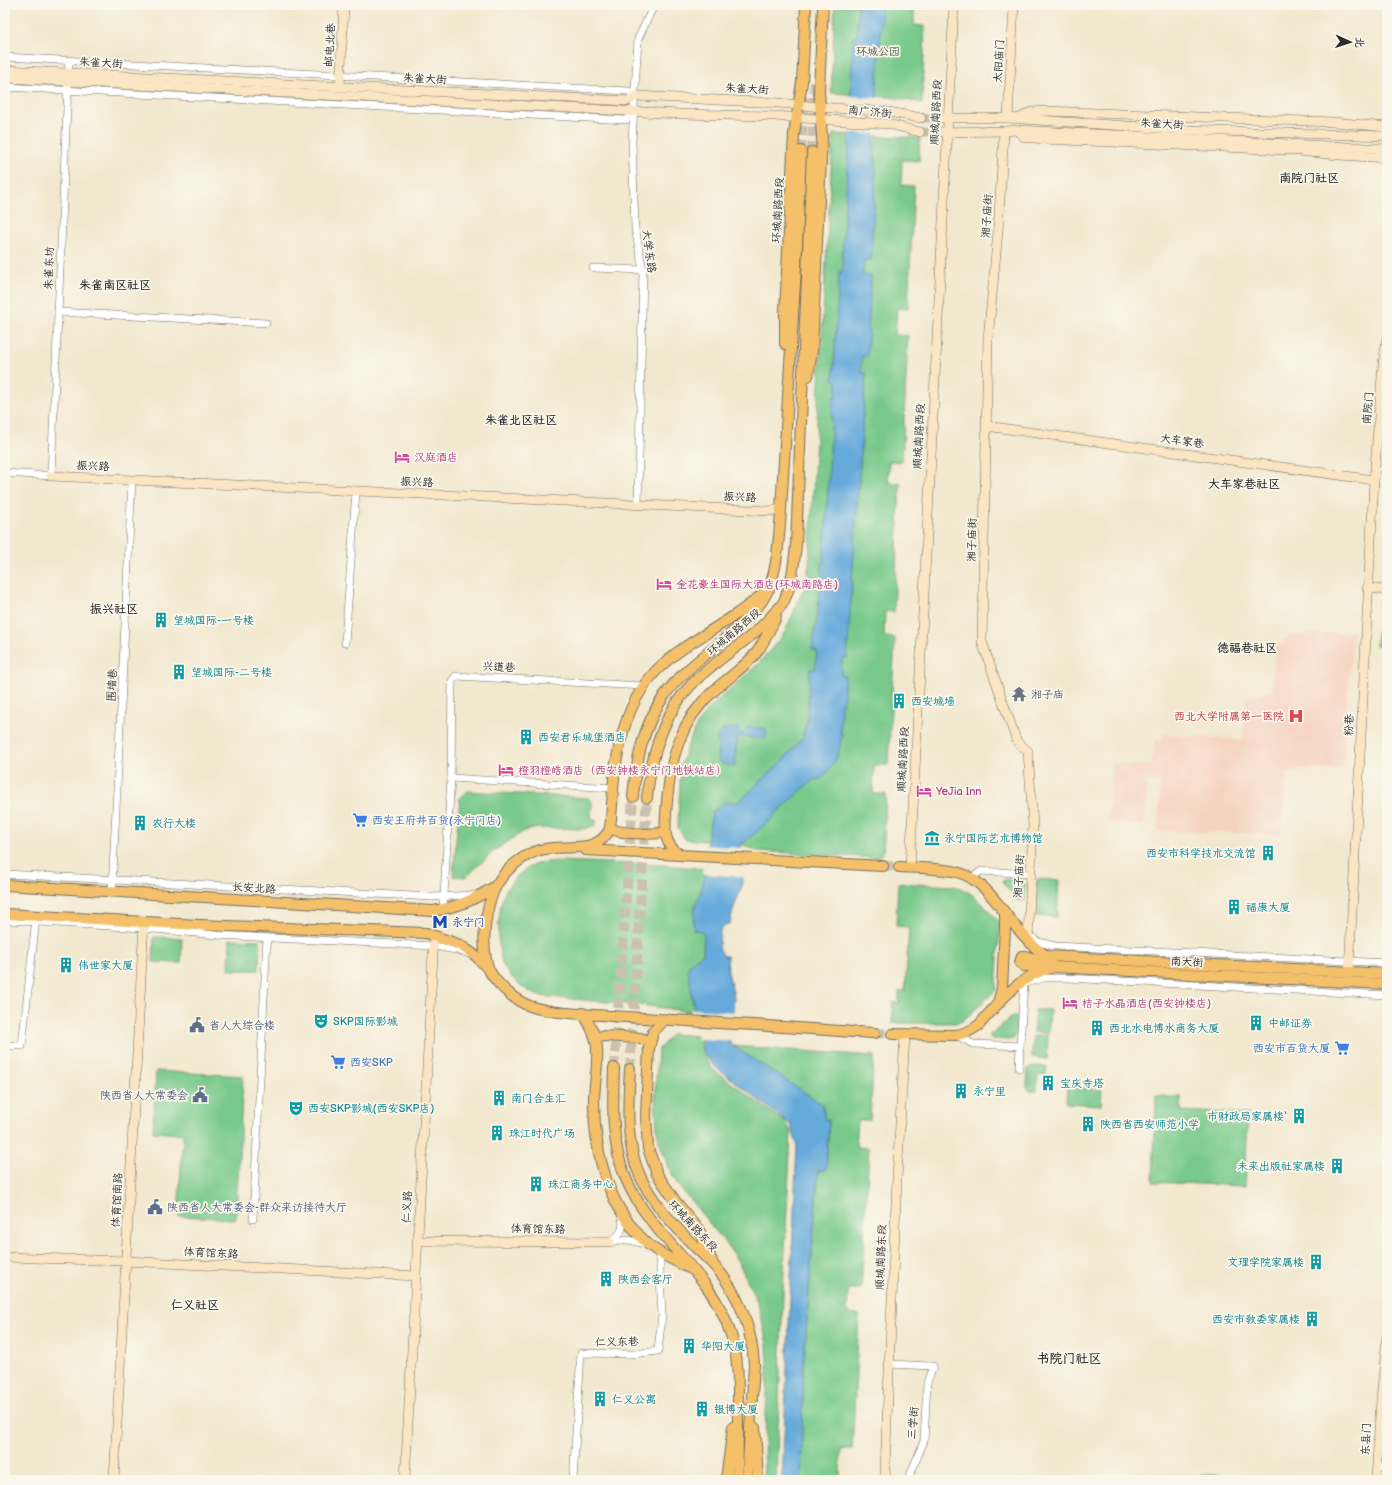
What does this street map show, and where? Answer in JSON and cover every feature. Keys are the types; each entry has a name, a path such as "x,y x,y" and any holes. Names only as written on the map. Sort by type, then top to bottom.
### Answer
{"main road":[{"name":"环城南路西段","path":"787,417 785,311 794,134 802,82 806,5"},
{"name":"环城南路西段","path":"801,399 807,380 812,351 822,138 819,90 823,5"},
{"name":"环城南路西段","path":"633,797 638,758 645,734 664,696 689,668 748,618 769,589 777,557 781,509 796,268 801,151"},
{"name":"环城南路西段","path":"647,798 649,776 661,730 683,694 698,678 765,624 783,602 790,584 794,566 812,152"},
{"path":"490,971 485,950 485,933 490,902 496,886 503,874 526,856 541,850 596,844 608,835 617,758 621,738 628,718 644,686 654,673 697,638 738,613 769,589"},
{"path":"683,856 672,850 665,832 668,784 674,754 681,734 701,703 756,653 765,639 783,602"},
{"path":"610,828 614,831 665,832"},
{"path":"562,848 683,856 883,866"},
{"name":"南大街","path":"899,867 941,869 958,873 970,879 986,890 1005,914 1028,937 1041,954 1048,956 1350,966 1387,974"},
{"name":"长安北路","path":"5,885 433,912 460,906 472,901 496,886"},
{"path":"5,914 36,919 144,925 426,934 460,945 476,956 511,996 525,1004 543,1010 664,1020 875,1033"},
{"path":"997,1004 1002,988 1005,914"},
{"path":"1054,967 1024,966 1020,963 1020,960 1022,956 1045,960 1061,957"},
{"name":"南大街","path":"892,1034 955,1035 972,1030 997,1004 1022,982 1041,971 1054,967 1387,984"},
{"path":"583,1013 596,1039 597,1055 594,1100 597,1142 606,1180 619,1207 636,1232 649,1245 660,1253 697,1272"},
{"path":"664,1020 653,1032 650,1041 646,1116 646,1134 650,1154 657,1174 664,1185 688,1218 699,1230 715,1266"},
{"path":"596,1039 602,1036 640,1038 650,1041"},
{"path":"614,1068 612,1112 617,1151 622,1170 635,1198 646,1215 697,1272 708,1287 720,1308 731,1335 737,1359 737,1480"},
{"name":"环城南路东段","path":"630,1069 628,1117 630,1141 641,1177 660,1209 674,1226 715,1266 724,1278 736,1296 744,1313 749,1330 753,1346 754,1364 747,1480"},
{"path":"726,1480 738,1389"},
{"name":"环城南路东段","path":"753,1394 758,1480"}],"street":[{"name":"邮电北巷","path":"340,86 344,5"},
{"name":"大学东路","path":"638,504 643,270 635,228 632,141 636,96 638,38 654,5"},
{"name":"顺城南路西段","path":"910,868 946,132 954,5"},
{"name":"太阳庙门","path":"1012,119 1014,5"},
{"path":"5,57 628,91 636,96"},
{"name":"朱雀东坊","path":"51,476 69,61"},
{"name":"朱雀大街","path":"5,70 68,82 340,86 628,101 636,96 799,105 842,109"},
{"name":"朱雀大街","path":"5,78 634,112 796,118 841,122"},
{"path":"5,87 68,82"},
{"name":"南广济街","path":"842,109 889,112 921,118"},
{"path":"1012,119 1031,112 1045,111 1332,122 1387,127"},
{"name":"朱雀大街","path":"937,118 1012,119 1187,130 1387,136"},
{"name":"南广济街","path":"841,122 889,124 920,132"},
{"path":"1017,130 1024,137 1044,139 1290,150 1387,158"},
{"name":"朱雀大街","path":"936,132 1017,130 1387,149"},
{"name":"湘子庙街","path":"1004,131 998,231 988,339 982,642 1017,742 1028,751 1033,825 1028,937"},
{"path":"593,268 643,270"},
{"path":"58,312 266,323"},
{"name":"南院门","path":"1374,480 1383,364 1387,344"},
{"name":"大车家巷","path":"986,426 1374,480"},
{"path":"5,473 51,476"},
{"name":"振兴路","path":"51,476 769,511 781,509"},
{"name":"围墙巷","path":"112,891 132,480"},
{"name":"粉巷","path":"1350,966 1374,480"},
{"path":"345,643 356,491"},
{"path":"1368,588 1387,590"},
{"name":"兴道巷","path":"443,910 451,778 452,681 456,676 644,686"},
{"path":"451,778 614,788"},
{"path":"970,879 981,871 1031,874"},
{"path":"5,874 432,897 474,896 485,893"},
{"path":"5,920 36,919 22,1046 5,1045"},
{"path":"144,925 216,935 434,946 456,950 471,955 482,962"},
{"name":"体育馆南路","path":"114,1480 144,925"},
{"name":"仁义路","path":"405,1480 434,936"},
{"path":"1028,937 1038,942 1055,946 1350,966 1387,963"},
{"path":"253,1219 267,938"},
{"path":"1019,1068 1022,982 1044,978 1067,978 1387,995"},
{"name":"顺城南路东段","path":"886,1480 885,1469 889,1364 905,1035"},
{"path":"955,1035 973,1044 1020,1046"},
{"path":"610,1242 619,1236 622,1231 622,1217 619,1207"},
{"path":"610,1242 630,1240 649,1245"},
{"name":"体育馆东路","path":"417,1241 610,1242"},
{"name":"仁义东巷","path":"573,1480 581,1353 633,1354 658,1351 662,1315 660,1253"},
{"name":"体育馆东路","path":"5,1257 126,1261 416,1276"},
{"name":"东县门","path":"1376,1480 1387,1336"},
{"name":"三学街","path":"889,1364 933,1366 927,1383 924,1441 908,1480"},
{"path":"1377,1466 1387,1468"}],"shaded area":[{"name":"西北大学附属第一医院","path":"1353,632 1342,769 1298,769 1287,774 1281,834 1158,831 1160,781 1148,781 1144,825 1108,822 1112,763 1151,766 1154,740 1162,740 1163,734 1243,740 1246,698 1272,690 1275,648 1291,635"},
{"path":"1387,1417 1387,1468 1382,1467"}],"green space":[{"name":"环城公园","path":"835,5 926,5 926,9 914,8 914,25 925,26 922,103 890,97 831,93"},
{"path":"833,134 920,138 919,161 902,160 901,185 914,186 908,308 897,308 895,335 908,336 902,462 889,461 888,482 900,483 894,612 885,611 884,637 895,638 888,765 874,765 873,794 886,794 883,854 877,858 757,851 742,844 685,839 678,828 681,764 697,725 705,713 757,665 784,634 806,584 809,564"},
{"path":"1379,602 1387,602 1387,646 1376,645"},
{"path":"467,791 588,798 592,802 591,819 596,820 596,825 583,829 539,828 524,831 494,851 466,877 453,876 460,797"},
{"path":"558,861 664,865 705,869 703,885 695,907 693,930 699,930 705,934 703,954 696,958 692,998 694,1008 692,1012 649,1006 539,996 515,981 504,967 501,960 498,930 502,899 509,885 515,878 528,868 539,863"},
{"path":"1007,879 1022,880 1026,884 1025,901 1016,900 1002,881"},
{"path":"1037,879 1059,880 1057,917 1036,916"},
{"path":"898,883 954,886 974,896 1000,923 996,990 962,1021 956,1023 892,1023 893,1003 899,1003 899,991 905,991 909,927 896,926"},
{"path":"154,937 182,938 181,963 153,962"},
{"path":"230,939 260,940 259,970 229,970"},
{"path":"1035,1010 1050,1010 1048,1034 1033,1032"},
{"path":"1014,1015 1017,1018 1016,1034 1014,1039 992,1039 989,1036"},
{"path":"672,1034 697,1036 701,1039 704,1054 711,1068 785,1122 791,1133 776,1480 763,1480 768,1370 767,1345 757,1301 739,1263 728,1246 678,1185 668,1167 659,1141 655,1096 658,1050"},
{"path":"1033,1036 1048,1036 1047,1059 1032,1057"},
{"path":"733,1046 874,1056 870,1120 858,1120 856,1147 869,1148 861,1289 848,1289 847,1314 859,1315 852,1450 841,1449 840,1477 851,1478 851,1480 800,1480 804,1359 818,1171 826,1170 829,1120 825,1120 821,1104"},
{"path":"1033,1066 1047,1067 1046,1075 1038,1075 1037,1091 1030,1091 1027,1086 1028,1069"},
{"path":"156,1071 243,1076 236,1219 178,1216 183,1134 153,1132"},
{"path":"1067,1087 1102,1090 1101,1105 1066,1103"},
{"path":"1156,1096 1181,1097 1181,1111 1248,1114 1245,1186 1153,1182"},
{"path":"1201,1474 1222,1475 1222,1480 1201,1480"}],"water":[{"path":"858,5 882,5 874,139 876,173 871,260 864,260 863,275 871,276 867,356 862,356 861,373 866,373 847,658 842,658 841,675 845,676 843,703 841,703 840,732 842,733 836,758 827,773 821,779 814,779 773,816 774,817 742,844 740,851 743,875 741,889 733,910 730,924 727,924 720,930 719,948 724,956 727,956 728,972 734,997 730,1044 822,1104 825,1120 829,1120 826,1170 818,1171 804,1359 801,1480 782,1480 797,1144 790,1124 713,1065 703,1053 701,1039 692,1012 694,1008 688,969 690,963 703,954 704,934 699,930 693,930 695,907 703,885 707,842 712,812 725,802 738,802 780,763 802,739 807,720 810,669 815,669 817,651 812,649 817,618 823,555 833,397 836,397 837,381 833,380 839,272 842,272 843,261 853,37 857,37"},
{"path":"748,727 766,729 766,738 737,736 735,738 737,739 735,767 722,764 718,756 719,747 717,739 719,734 723,729 737,728 741,734 744,733"}],"pier":[{"path":"849,96 879,98 877,134 847,133"},
{"path":"705,845 743,848 744,877 702,874"},
{"path":"691,1009 735,1012 733,1041 698,1039"}],"tunnel":[{"path":"812,152 815,78"},
{"path":"801,151 804,97"},
{"path":"921,118 937,118"},
{"path":"920,132 936,132"},
{"path":"614,1068 633,797"},
{"path":"630,1069 647,798"},
{"path":"883,866 899,867"},
{"path":"875,1033 892,1034"}],"place":[{"name":"汉庭酒店","path":"402,457"},
{"name":"金花豪生国际大酒店(环城南路店)","path":"664,584"},
{"name":"望城国际-一号楼","path":"161,620"},
{"name":"望城国际-二号楼","path":"179,672"},
{"name":"湘子庙","path":"1019,694"},
{"name":"西安城墙","path":"899,701"},
{"name":"西北大学附属第一医院","path":"1296,716"},
{"name":"西安君乐城堡酒店","path":"526,737"},
{"name":"橙羽橙皓酒店（西安钟楼永宁门地铁站店）","path":"506,770"},
{"name":"YeJia Inn","path":"924,791"},
{"name":"西安王府井百货(永宁门店)","path":"360,820"},
{"name":"农行大楼","path":"140,823"},
{"name":"永宁国际艺术博物馆","path":"932,838"},
{"name":"西安市科学技术交流馆","path":"1268,853"},
{"name":"福康大厦","path":"1234,907"},
{"name":"永宁门","path":"440,922"},
{"name":"伟世家大厦","path":"66,965"},
{"name":"桔子水晶酒店(西安钟楼店)","path":"1070,1003"},
{"name":"SKP国际影城","path":"321,1021"},
{"name":"中邮证券","path":"1256,1023"},
{"name":"省人大综合楼","path":"197,1025"},
{"name":"西北水电博水商务大厦","path":"1097,1028"},
{"name":"西安市百货大厦","path":"1342,1048"},
{"name":"西安SKP","path":"338,1062"},
{"name":"宝庆寺塔","path":"1048,1083"},
{"name":"永宁里","path":"961,1091"},
{"name":"陕西省人大常委会","path":"200,1095"},
{"name":"南门合生汇","path":"499,1098"},
{"name":"西安SKP影城(西安SKP店)","path":"296,1108"},
{"name":"市财政局家属楼‘","path":"1299,1116"},
{"name":"陕西省西安师范小学","path":"1088,1124"},
{"name":"珠江时代广场","path":"497,1133"},
{"name":"未来出版社家属楼","path":"1337,1166"},
{"name":"珠江商务中心","path":"536,1184"},
{"name":"陕西省人大常委会-群众来访接待大厅","path":"155,1207"},
{"name":"文理学院家属楼","path":"1316,1262"},
{"name":"陕西会客厅","path":"606,1279"},
{"name":"西安市教委家属楼","path":"1312,1319"},
{"name":"华阳大厦","path":"689,1346"},
{"name":"仁义公寓","path":"600,1399"},
{"name":"银博大厦","path":"702,1409"}],"district":[{"name":"南院门社区","path":"1309,178"},
{"name":"朱雀南区社区","path":"115,285"},
{"name":"朱雀北区社区","path":"521,420"},
{"name":"大车家巷社区","path":"1244,484"},
{"name":"振兴社区","path":"114,609"},
{"name":"德福巷社区","path":"1247,648"},
{"name":"仁义社区","path":"195,1305"},
{"name":"书院门社区","path":"1069,1359"}]}
